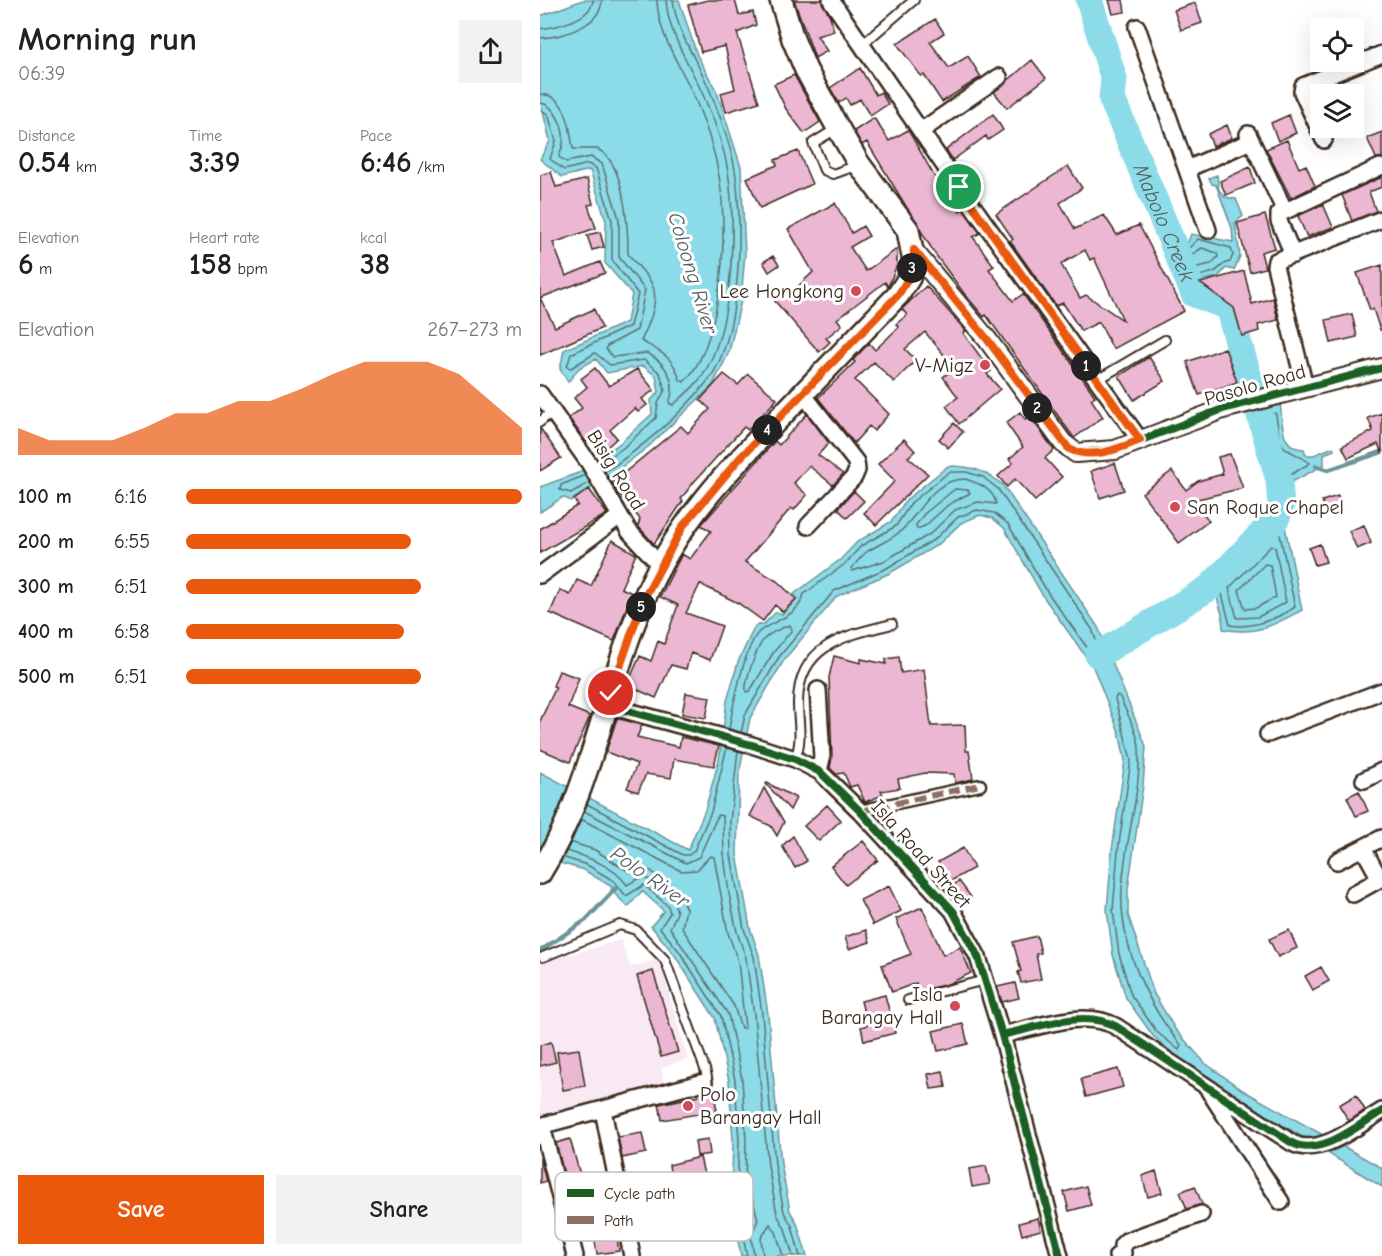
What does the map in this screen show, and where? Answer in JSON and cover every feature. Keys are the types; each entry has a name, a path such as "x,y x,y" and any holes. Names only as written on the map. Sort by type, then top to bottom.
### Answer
{"main road":[{"path":"540,873 555,849 578,796 606,705 643,600 660,565 701,501 898,295 909,278 914,262 914,250 903,223 837,128 806,70 793,39 782,0"}],"street":[{"path":"831,0 1140,440"},
{"path":"1137,27 1208,230"},
{"path":"1324,140 1302,92 1303,86 1382,54"},
{"path":"921,131 999,77"},
{"path":"1187,169 1249,137 1284,209"},
{"path":"1293,255 1279,221 1279,214 1284,209 1380,167"},
{"path":"1305,387 1275,266 1276,261 1382,219"},
{"name":"Pasolo Road","path":"914,250 987,339 1069,449 1076,453 1115,450 1223,409 1382,368"},
{"name":"Bisig Road","path":"540,394 589,463 629,531 660,565"},
{"path":"803,394 856,462 857,470 854,477 808,525"},
{"path":"540,575 620,516"},
{"path":"818,690 820,766"},
{"path":"1268,734 1382,690"},
{"name":"Isla Road Street","path":"606,705 716,734 820,766 953,911 968,935 985,980 1002,1035 1060,1256"},
{"path":"1364,780 1382,771"},
{"path":"860,811 980,784"},
{"path":"1337,861 1382,838"},
{"path":"1353,894 1381,878 1363,848"},
{"path":"1002,1035 1082,1018 1101,1019 1118,1027 1292,1143 1302,1147 1314,1147 1342,1135 1382,1111"},
{"path":"555,1180 541,1126 704,1082"},
{"path":"1206,1086 1281,1202"},
{"path":"603,1110 615,1172"},
{"path":"1117,1256 1123,1253 1122,1245 1126,1241 1201,1214"},
{"path":"571,1241 575,1256"},
{"path":"629,1241 632,1256"}],"lane":[{"path":"863,44 914,0"},
{"path":"837,128 813,143 824,170 833,174 860,164"},
{"path":"1097,380 1165,340"},
{"path":"540,422 552,411"},
{"path":"795,759 800,738 798,701 800,681 807,666 823,648 846,635 892,624"},
{"path":"543,957 620,925 636,930 665,960 705,1069 707,1077 704,1082"},
{"path":"909,1000 985,980"}],"shaded area":[{"path":"621,940 630,967 659,959 688,1059 661,1068 665,1089 540,1121 540,963"}],"water":[{"name":"Coloong River","path":"583,0 679,0 697,55 717,92 741,167 745,253 741,301 729,352 713,385 648,447 610,476 571,501 563,497 540,512 540,487 578,473 620,443 652,414 651,400 659,392 656,376 643,366 607,373 596,359 579,368 568,382 560,369 564,350 627,322 632,294 605,263 606,221 590,170 562,177 540,159 550,141 540,99 540,16"},
{"path":"1217,175 1219,190 1225,197 1236,199 1243,216 1235,223 1240,256 1234,270 1226,268 1218,277 1199,281 1197,290 1188,294 1166,242 1188,242 1191,234 1233,242 1232,228 1216,185 1212,184 1209,178"},
{"path":"1280,403 1284,434 1291,445 1304,449 1306,455 1314,455 1333,447 1334,450 1324,454 1324,465 1284,486 1276,485 1253,410"},
{"name":"Polo River","path":"948,466 977,470 1003,485 1098,627 1146,746 1143,785 1128,889 1128,915 1154,994 1175,1029 1205,1063 1244,1091 1382,1168 1382,1187 1291,1130 1236,1101 1190,1069 1153,1036 1126,998 1113,955 1107,910 1112,850 1125,760 1119,732 1093,667 1043,596 1004,528 992,518 980,515 961,523 939,544 890,573 837,596 784,660 750,718 739,774 737,854 750,928 759,955 768,1014 781,1164 790,1211 797,1223 807,1256 741,1256 738,1241 753,1241 753,1172 732,1172 733,1141 729,1081 715,1018 674,954 651,926 664,911 642,891 628,907 611,890 612,887 584,870 540,857 540,772 688,850 705,810 719,760 727,701 738,662 755,626 764,624 776,612 782,614 798,598 794,594 841,559 857,542 892,521 906,500"},
{"path":"1281,507 1302,610 1264,628 1246,631 1223,629 1222,614 1215,591 1209,588 1265,532"}],"building":[{"path":"708,0 735,0 739,15 753,12 756,25 737,33 759,102 726,112 721,93 735,89 725,46 701,52 688,5"},
{"path":"794,0 821,0 830,16 834,31 817,36 827,51 815,58"},
{"path":"1109,0 1123,0 1125,12 1113,14"},
{"path":"1195,3 1202,23 1181,30 1174,10"},
{"path":"935,19 944,33 930,42 949,68 968,56 981,77 942,102 924,75 921,76 897,44"},
{"path":"1032,60 1046,78 1007,108 994,92"},
{"path":"860,68 876,95 881,92 888,104 870,116 860,99 850,105 846,98 839,103 830,88"},
{"path":"794,75 820,122 804,133 786,109 774,84"},
{"path":"993,114 1003,130 988,140 986,136 953,160 946,150"},
{"path":"1289,115 1296,133 1278,141 1271,123"},
{"path":"874,118 889,141 908,130 944,193 948,191 960,211 963,209 980,233 973,237 994,266 989,269 1013,301 1023,294 1095,396 1091,399 1103,417 1074,438 986,315 984,317 963,292 935,254 867,142 862,145 854,131"},
{"path":"1227,125 1232,138 1213,146 1208,134"},
{"path":"1382,132 1382,158 1376,158 1367,138"},
{"path":"1287,140 1299,168 1306,165 1315,186 1291,198 1266,149"},
{"path":"798,151 812,184 760,208 747,178 777,165 775,160"},
{"path":"1068,166 1082,188 1060,203 1075,229 1104,215 1117,235 1139,225 1184,311 1113,349 1099,322 1081,331 1063,303 1056,306 1010,241 1013,239 996,214","holes":["1085,250 1090,260 1094,258 1123,320 1086,295 1080,298 1061,264"]},
{"path":"1250,167 1255,183 1226,195 1220,181"},
{"path":"551,172 556,187 587,179 593,204 588,205 596,228 553,243 566,276 600,262 605,273 540,298 540,175"},
{"path":"1382,177 1382,187 1369,192 1376,211 1352,221 1342,195"},
{"path":"835,203 852,233 863,226 869,236 850,247 866,271 897,249 897,265 888,287 885,282 837,319 842,325 826,338 830,342 819,352 774,300 785,290 789,295 813,272 788,229"},
{"path":"1323,204 1333,227 1307,237 1298,216"},
{"path":"1265,215 1275,248 1261,252 1265,268 1250,272 1237,223"},
{"path":"600,232 604,247 592,250 587,235"},
{"path":"773,256 779,265 769,272 763,262"},
{"path":"1382,265 1382,330 1380,330 1357,273"},
{"path":"1244,271 1252,304 1273,298 1278,320 1258,325 1259,331 1242,336 1234,308 1200,283"},
{"path":"926,286 966,331 963,333 991,371 987,374 1000,389 959,424 946,406 958,397 943,377 955,368 925,332 905,349 916,360 894,382 874,362 855,380 889,414 874,431 869,426 854,443 818,398 855,362 853,360 869,343 875,350 899,327 896,324 907,315 902,309"},
{"path":"540,298 555,327 594,309 602,328 540,355"},
{"path":"1352,314 1357,337 1331,343 1326,320"},
{"path":"1225,348 1237,382 1199,395 1187,362"},
{"path":"1149,357 1165,381 1134,400 1119,376"},
{"path":"595,368 609,386 637,369 654,390 642,399 647,405 638,412 635,408 610,430 617,438 606,448 595,436 586,442 569,418 582,408 574,398 587,387 581,379"},
{"path":"724,374 738,385 748,374 777,399 748,430 744,427 693,483 654,544 638,526 640,519 628,505 631,499 626,502 612,483 681,426 688,433 710,409 700,400"},
{"path":"1020,412 1025,419 1030,416 1054,450 1045,458 1062,477 1035,501 1015,479 1007,487 998,476 1013,463 1009,459 1023,447 1006,423"},
{"path":"1382,413 1382,453 1378,444 1348,458 1342,446 1373,431 1368,418"},
{"path":"807,414 829,443 818,455 843,474 833,485 809,466 794,483 807,495 794,510 791,508 745,562 777,581 796,599 783,612 775,605 763,621 738,603 700,584 686,613 722,626 710,660 691,653 686,669 671,665 656,698 627,685 640,656 651,661 658,641 664,644 678,605 660,597 682,554 690,559 711,531 701,525 775,441 779,445"},
{"path":"954,423 963,432 948,448 939,439"},
{"path":"540,428 561,458 540,471"},
{"path":"904,439 915,451 908,457 928,474 876,525 864,513 895,481 878,464"},
{"name":"San Roque Chapel","path":"1230,454 1243,488 1194,500 1209,521 1179,543 1142,493 1172,471 1186,490 1198,481 1223,474 1218,457"},
{"path":"1115,463 1124,490 1100,498 1091,471"},
{"path":"589,489 607,514 540,553 540,529 578,505 574,500"},
{"path":"854,491 864,501 847,518 838,509"},
{"path":"1338,496 1342,509 1326,514 1322,501"},
{"path":"1364,525 1371,543 1357,549 1349,531"},
{"path":"612,540 636,554 621,588 632,593 614,641 550,613 560,590 570,595 577,580 591,586"},
{"path":"1320,544 1326,562 1315,565 1309,548"},
{"path":"834,656 861,663 861,659 886,664 886,659 899,657 901,673 924,669 931,726 965,725 966,751 969,751 973,779 955,783 954,774 925,773 898,779 900,788 881,791 883,795 865,802 857,785 850,787 844,773 836,774 830,768 832,757 829,677"},
{"path":"559,671 579,678 568,707 590,716 570,762 540,749 540,721 556,687 553,686"},
{"path":"686,693 710,697 706,718 682,714"},
{"path":"617,718 642,725 637,737 679,747 681,737 719,746 714,766 674,759 671,778 646,774 638,792 627,788 637,764 606,752"},
{"path":"766,784 796,798 790,810"},
{"path":"764,788 784,822 777,836 771,826 750,816"},
{"path":"1359,791 1368,811 1356,816 1347,797"},
{"path":"827,805 841,820 819,841 804,826"},
{"path":"793,836 807,861 795,868 782,846"},
{"path":"863,841 878,860 846,885 831,866"},
{"path":"963,848 974,868 949,882 938,862"},
{"path":"959,881 971,897 961,905 949,889"},
{"path":"889,886 901,911 873,925 860,900"},
{"path":"922,907 943,955 960,947 971,973 948,984 918,991 916,983 892,992 882,965 911,954 896,919"},
{"path":"866,930 870,942 849,949 845,937"},
{"path":"1289,930 1297,948 1278,957 1269,939"},
{"path":"1037,936 1041,953 1036,954 1041,979 1021,983 1018,972 1021,971 1013,942"},
{"path":"1321,967 1329,981 1313,990 1305,976"},
{"path":"653,971 678,1052 661,1057 637,976"},
{"path":"1015,983 1019,998 1002,1002 997,987"},
{"path":"885,995 895,1033 864,1041 861,1027 867,1025 861,1001"},
{"path":"963,1024 968,1044 938,1051 933,1031"},
{"path":"551,1042 556,1062 540,1066 540,1045"},
{"path":"579,1049 585,1086 563,1090 557,1052"},
{"path":"1118,1069 1123,1087 1086,1097 1081,1079"},
{"path":"943,1071 946,1087 931,1089 928,1074"},
{"name":"Polo Barangay Hall","path":"714,1093 717,1111 662,1120 659,1104"},
{"path":"1356,1095 1365,1110 1349,1121 1339,1105"},
{"path":"642,1133 646,1153 622,1158 618,1137"},
{"path":"570,1139 579,1172 563,1172 556,1143"},
{"path":"708,1139 710,1154 697,1156 695,1141"},
{"path":"700,1157 703,1172 670,1172 669,1165"},
{"path":"540,1158 546,1181 540,1183"},
{"path":"986,1166 990,1184 972,1187 969,1169"},
{"path":"1156,1171 1162,1193 1148,1197 1142,1176"},
{"path":"1086,1186 1091,1205 1069,1211 1064,1192"},
{"path":"1195,1186 1202,1204 1187,1209 1180,1192"},
{"path":"1038,1218 1041,1230 1022,1235 1019,1223"},
{"path":"595,1241 617,1241 619,1251 597,1254"}],"waterway":[{"name":"Mabolo Creek","path":"1089,0 1114,79 1112,99 1194,294 1228,307 1279,480 1281,507 1276,519 1209,588 1098,655"},
{"path":"1316,466 1328,470 1382,452"},
{"path":"540,951 586,920 616,888"}],"marked path":[{"path":"860,811 980,785"}],"cycle path":[{"path":"913,250 987,339 1063,443 1076,453 1115,450 1223,409 1382,368"},
{"path":"606,705 752,745 795,759 820,772 860,811 953,911 978,957 1002,1035 1060,1256"},
{"path":"1002,1035 1075,1019 1104,1022 1117,1027 1292,1143 1303,1147 1326,1143 1338,1138 1382,1111"}],"place":[{"name":"Lee Hongkong","path":"856,291"},
{"name":"V-Migz","path":"985,365"},
{"name":"San Roque Chapel","path":"1175,507"},
{"name":"Isla Barangay Hall","path":"955,1006"},
{"name":"Polo Barangay Hall","path":"688,1106"}],"route":[{"path":"611,693 643,600 683,526 701,501 739,459 898,295 909,278 914,262 914,250 987,339 1062,443 1069,449 1076,453 1098,453 1115,450 1140,440 959,187"}]}
